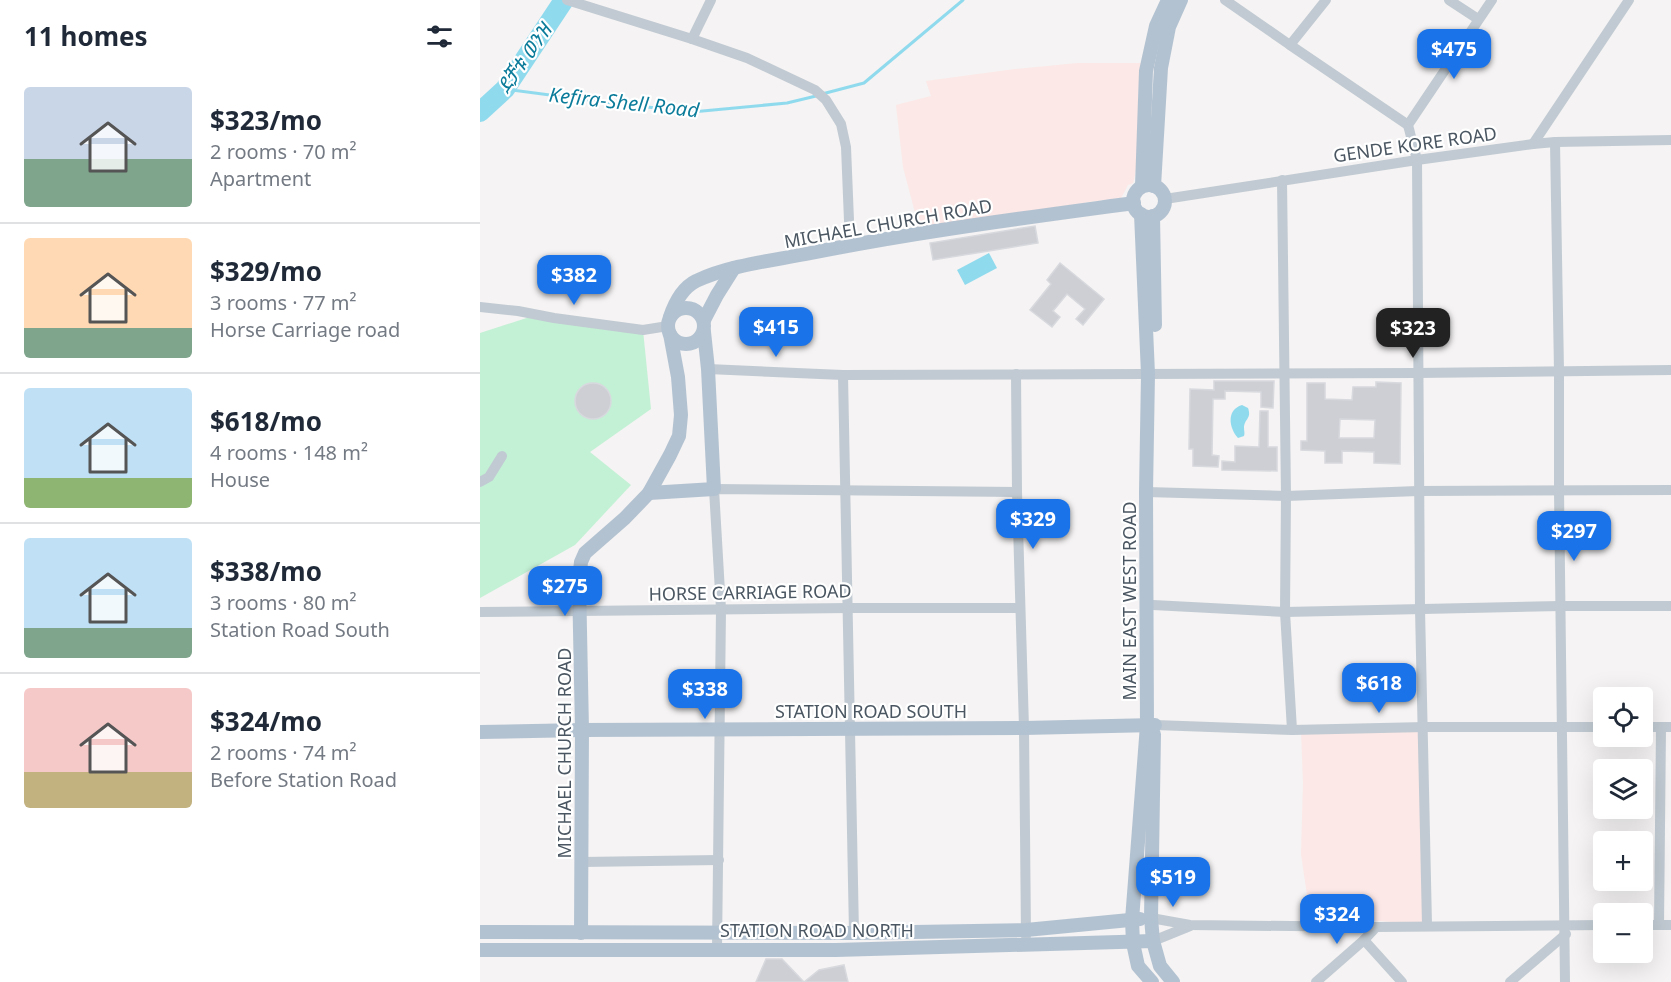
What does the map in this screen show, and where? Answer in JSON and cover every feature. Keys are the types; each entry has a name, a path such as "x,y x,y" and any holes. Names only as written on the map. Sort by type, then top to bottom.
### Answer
{"main road":[{"path":"1148,186 1150,131 1146,71 1156,26 1168,0"},
{"path":"1150,131 1169,27 1181,0"},
{"path":"1148,186 1161,190 1165,199 1161,211 1143,211 1135,194 1148,186"},
{"name":"MICHAEL CHURCH ROAD","path":"581,933 582,730 579,580 581,562 585,553 625,518 649,493 679,436 680,396 669,326 675,301 694,282 734,268 850,245 1051,214 1143,211"},
{"name":"MAIN EAST WEST ROAD","path":"1143,211 1152,374 1151,918 1153,941 1160,966 1173,982"},
{"path":"649,493 714,489 704,326 699,313 690,308 680,308 675,311 669,326 676,341 687,344 697,340 704,326 717,295 734,268"},
{"name":"MAIN EAST WEST ROAD","path":"1150,492 1153,605 1151,725 1132,920 1133,943 1138,966 1152,982"},
{"name":"STATION ROAD SOUTH","path":"480,732 1151,725"},
{"name":"STATION ROAD NORTH","path":"480,932 854,933 1026,930 1151,918"},
{"name":"STATION ROAD NORTH","path":"480,950 836,950 1153,941"}],"street":[{"path":"567,0 747,58 815,90 826,100 841,124 846,147 850,245"},
{"path":"692,39 711,0"},
{"path":"1225,0 1408,125 1417,160 1421,727 1427,925"},
{"path":"1290,45 1326,0"},
{"path":"1449,0 1478,19"},
{"path":"1408,125 1492,0"},
{"path":"1533,144 1629,0"},
{"name":"GENDE KORE ROAD","path":"1165,199 1533,144 1671,140"},
{"path":"1555,142 1566,982"},
{"path":"1282,180 1286,496 1285,612 1292,730"},
{"path":"480,307 643,330 669,326"},
{"path":"708,369 843,375 1671,370"},
{"path":"1016,374 1024,728 1026,945"},
{"path":"843,375 854,933"},
{"path":"480,482 489,477 502,456"},
{"path":"717,949 721,609 714,489 1017,492"},
{"path":"1150,492 1286,496 1418,491 1671,490"},
{"path":"1153,605 1285,612 1671,606"},
{"name":"HORSE CARRIAGE ROAD","path":"480,612 1020,608"},
{"path":"1151,725 1292,730 1593,727"},
{"path":"1659,925 1666,727"},
{"path":"582,861 719,860"},
{"path":"1151,918 1190,925 1376,927 1427,925 1566,929 1593,926"},
{"path":"1153,941 1190,925"},
{"path":"1653,925 1671,925"},
{"path":"1316,982 1376,927"},
{"path":"1510,982 1566,929"},
{"path":"1364,940 1402,982"}],"shaded area":[{"path":"1078,63 1141,63 1138,97 1138,153 1135,175 1133,183 1128,185 1121,198 919,228 903,167 896,105 931,96 926,81"},
{"path":"1425,727 1427,925 1310,915 1301,854 1303,783 1301,730"}],"green space":[{"path":"539,314 643,330 651,409 590,452 631,485 575,545 480,598 480,333"}],"water":[{"path":"989,253 997,268 965,285 957,270"},
{"path":"1242,405 1248,408 1249,414 1244,425 1244,436 1238,438 1231,424 1231,415 1237,407"}],"building":[{"path":"1035,226 1038,243 933,260 930,243"},
{"path":"1060,263 1104,299 1083,325 1076,319 1085,309 1067,294 1053,311 1060,317 1052,327 1030,310 1051,284 1047,280"},
{"path":"1214,381 1274,381 1273,408 1261,407 1261,392 1225,391 1225,399 1213,399 1212,455 1219,456 1218,467 1193,466 1193,449 1189,449 1190,389 1214,390"},
{"path":"1376,382 1401,383 1400,464 1374,463 1374,452 1342,451 1342,463 1325,463 1325,451 1301,450 1301,441 1307,441 1307,383 1325,383 1325,399 1352,400 1353,387 1376,387","holes":["1340,419 1375,420 1374,438 1339,438"]},
{"path":"593,383 606,388 611,401 606,414 593,419 580,414 575,401 580,388"},
{"path":"1260,411 1268,411 1268,447 1277,447 1277,471 1222,470 1222,461 1235,462 1235,446 1259,447"},
{"path":"766,959 782,959 804,982 756,982"},
{"path":"844,965 848,982 804,982 819,970"}],"waterway":[{"name":"ደቻቱ ወንዝ","path":"480,112 505,89 564,0"},
{"name":"Kefira-Shell Road","path":"822,94 864,83 963,0"},
{"name":"Kefira-Shell Road","path":"505,89 692,112 787,103 816,96"}]}
